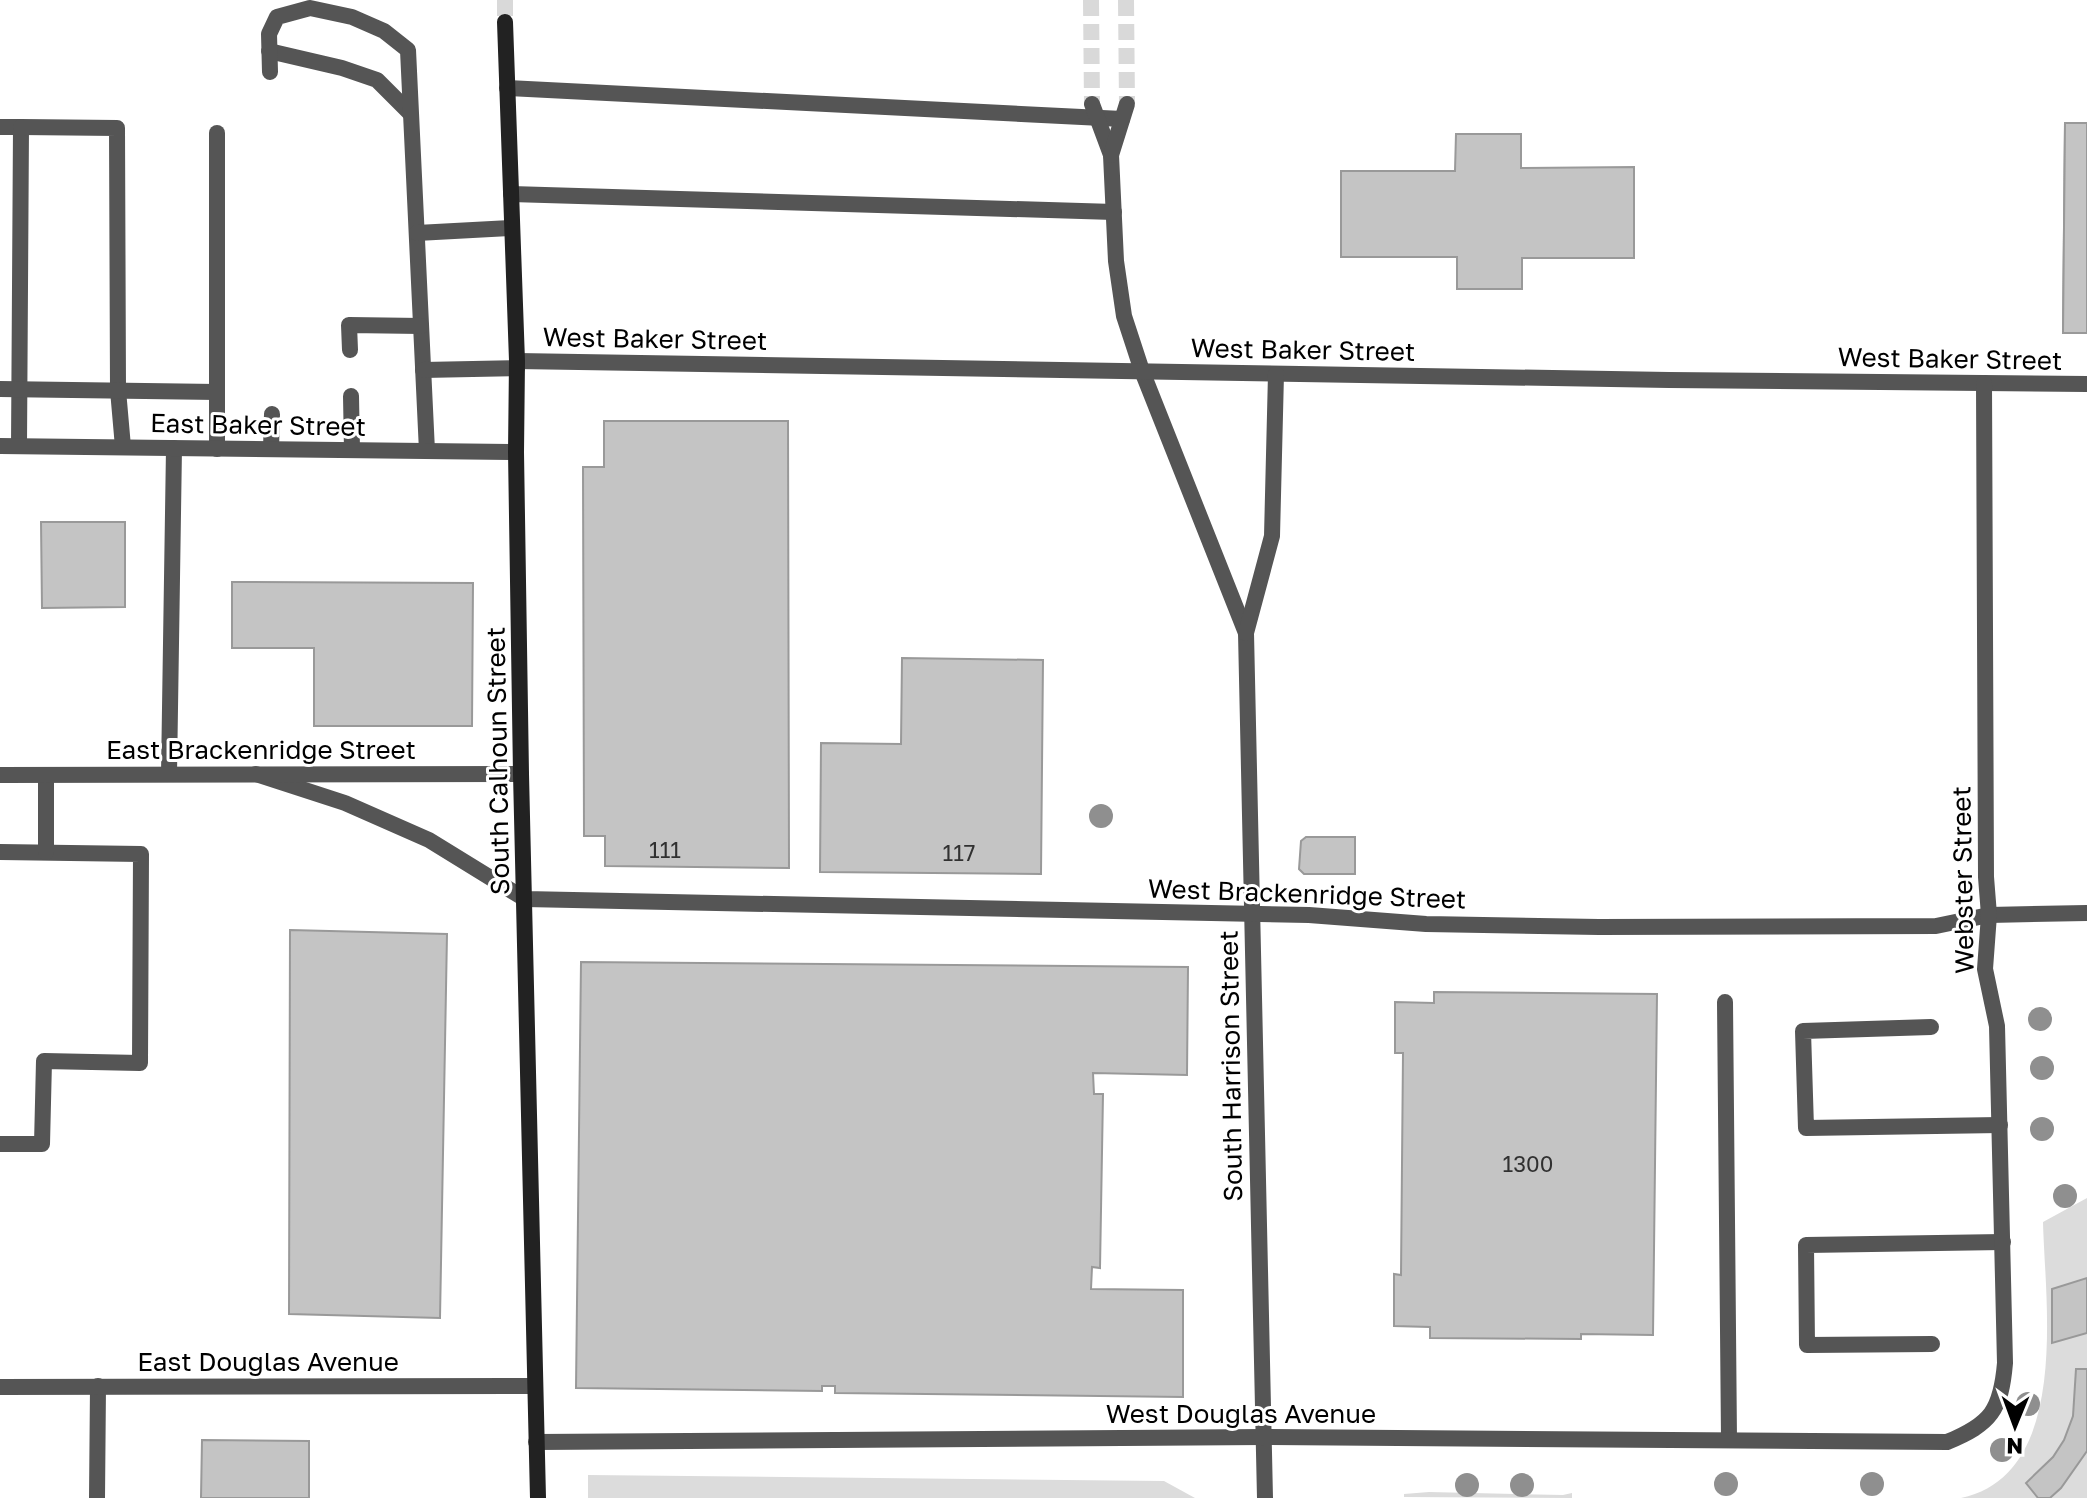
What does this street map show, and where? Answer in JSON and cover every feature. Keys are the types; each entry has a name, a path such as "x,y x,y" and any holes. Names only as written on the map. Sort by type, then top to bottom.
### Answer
{"street":[{"path":"270,72 269,34 277,17 310,8 352,17 384,31 408,50 427,451"},
{"name":"South Calhoun Street","path":"505,22 517,364 521,774 538,1498"},
{"path":"269,51 342,68 377,80 410,113"},
{"path":"507,88 1095,111"},
{"name":"South Harrison Street","path":"1111,155 1124,111 1095,111 1111,155 1116,261 1124,316 1142,371 1246,633"},
{"path":"0,127 117,128 118,390 123,447"},
{"path":"19,446 21,127"},
{"path":"217,133 217,449"},
{"path":"511,194 1114,212"},
{"path":"417,233 512,228"},
{"path":"350,350 349,325 421,326"},
{"name":"West Baker Street","path":"423,370 517,364 2087,384"},
{"name":"South Harrison Street","path":"1265,1498 1246,633 1272,536 1276,374"},
{"name":"Webster Street","path":"1947,1442 1973,1431 1990,1416 1998,1405 2005,1363 1997,1026 1985,969 1989,915 1986,877 1984,383"},
{"path":"0,389 217,392"},
{"path":"351,396 352,450"},
{"path":"271,449 272,414"},
{"name":"East Baker Street","path":"0,446 516,452"},
{"path":"169,774 174,448"},
{"path":"256,774 345,803 429,840 525,899"},
{"name":"East Brackenridge Street","path":"0,775 521,774"},
{"path":"46,775 46,852"},
{"path":"0,852 141,854 140,1063 44,1061 42,1144 0,1144"},
{"name":"West Brackenridge Street","path":"525,899 1326,916 1426,924 1599,927 1936,926 1989,915 2087,913"},
{"path":"1725,1002 1729,1439"},
{"path":"1931,1027 1803,1031 1806,1128 2000,1125"},
{"path":"1932,1344 1807,1345 1806,1245 2003,1242"},
{"path":"97,1498 98,1386"},
{"name":"East Douglas Avenue","path":"0,1387 535,1386"},
{"name":"West Douglas Avenue","path":"536,1442 1264,1437 1947,1442"}],"shaded area":[{"path":"2087,1198 2087,1498 1961,1498 1996,1483 2020,1456 2036,1422 2044,1382 2047,1339 2043,1222"},
{"path":"588,1475 1164,1481 1195,1498 588,1498"},
{"path":"1572,1493 1572,1498 1404,1497 1404,1494"}],"building":[{"path":"2065,123 2087,123 2087,333 2063,333"},
{"path":"2065,123 2087,123 2087,333 2063,333"},
{"path":"1456,134 1521,134 1521,168 1634,167 1634,258 1522,258 1522,289 1457,289 1457,257 1341,257 1341,171 1455,171"},
{"path":"604,421 788,421 789,868 605,866 605,836 584,836 583,467 604,467"},
{"path":"41,522 125,522 125,607 42,608"},
{"path":"232,582 473,583 472,726 314,726 314,648 232,648"},
{"path":"902,658 1043,660 1041,874 820,872 821,743 901,744"},
{"path":"1306,837 1355,837 1355,874 1304,874 1299,869 1301,841"},
{"path":"290,930 447,934 440,1318 289,1314"},
{"path":"581,962 1188,967 1187,1075 1093,1073 1094,1094 1103,1094 1100,1268 1092,1267 1091,1289 1183,1290 1183,1397 835,1393 835,1386 822,1386 822,1391 576,1388"},
{"path":"1434,992 1657,994 1653,1335 1581,1334 1581,1339 1430,1338 1430,1327 1394,1326 1394,1274 1401,1275 1403,1053 1395,1053 1395,1002 1434,1003"},
{"path":"2087,1278 2087,1333 2052,1343 2052,1289"},
{"path":"2076,1369 2087,1369 2087,1451 2061,1488 2050,1498 2038,1498 2026,1483 2053,1457 2064,1440 2073,1416"},
{"path":"202,1440 309,1441 309,1498 201,1498"}],"tunnel":[{"path":"505,0 505,22"},
{"path":"1091,0 1092,104"},
{"path":"1126,0 1127,104"}]}
